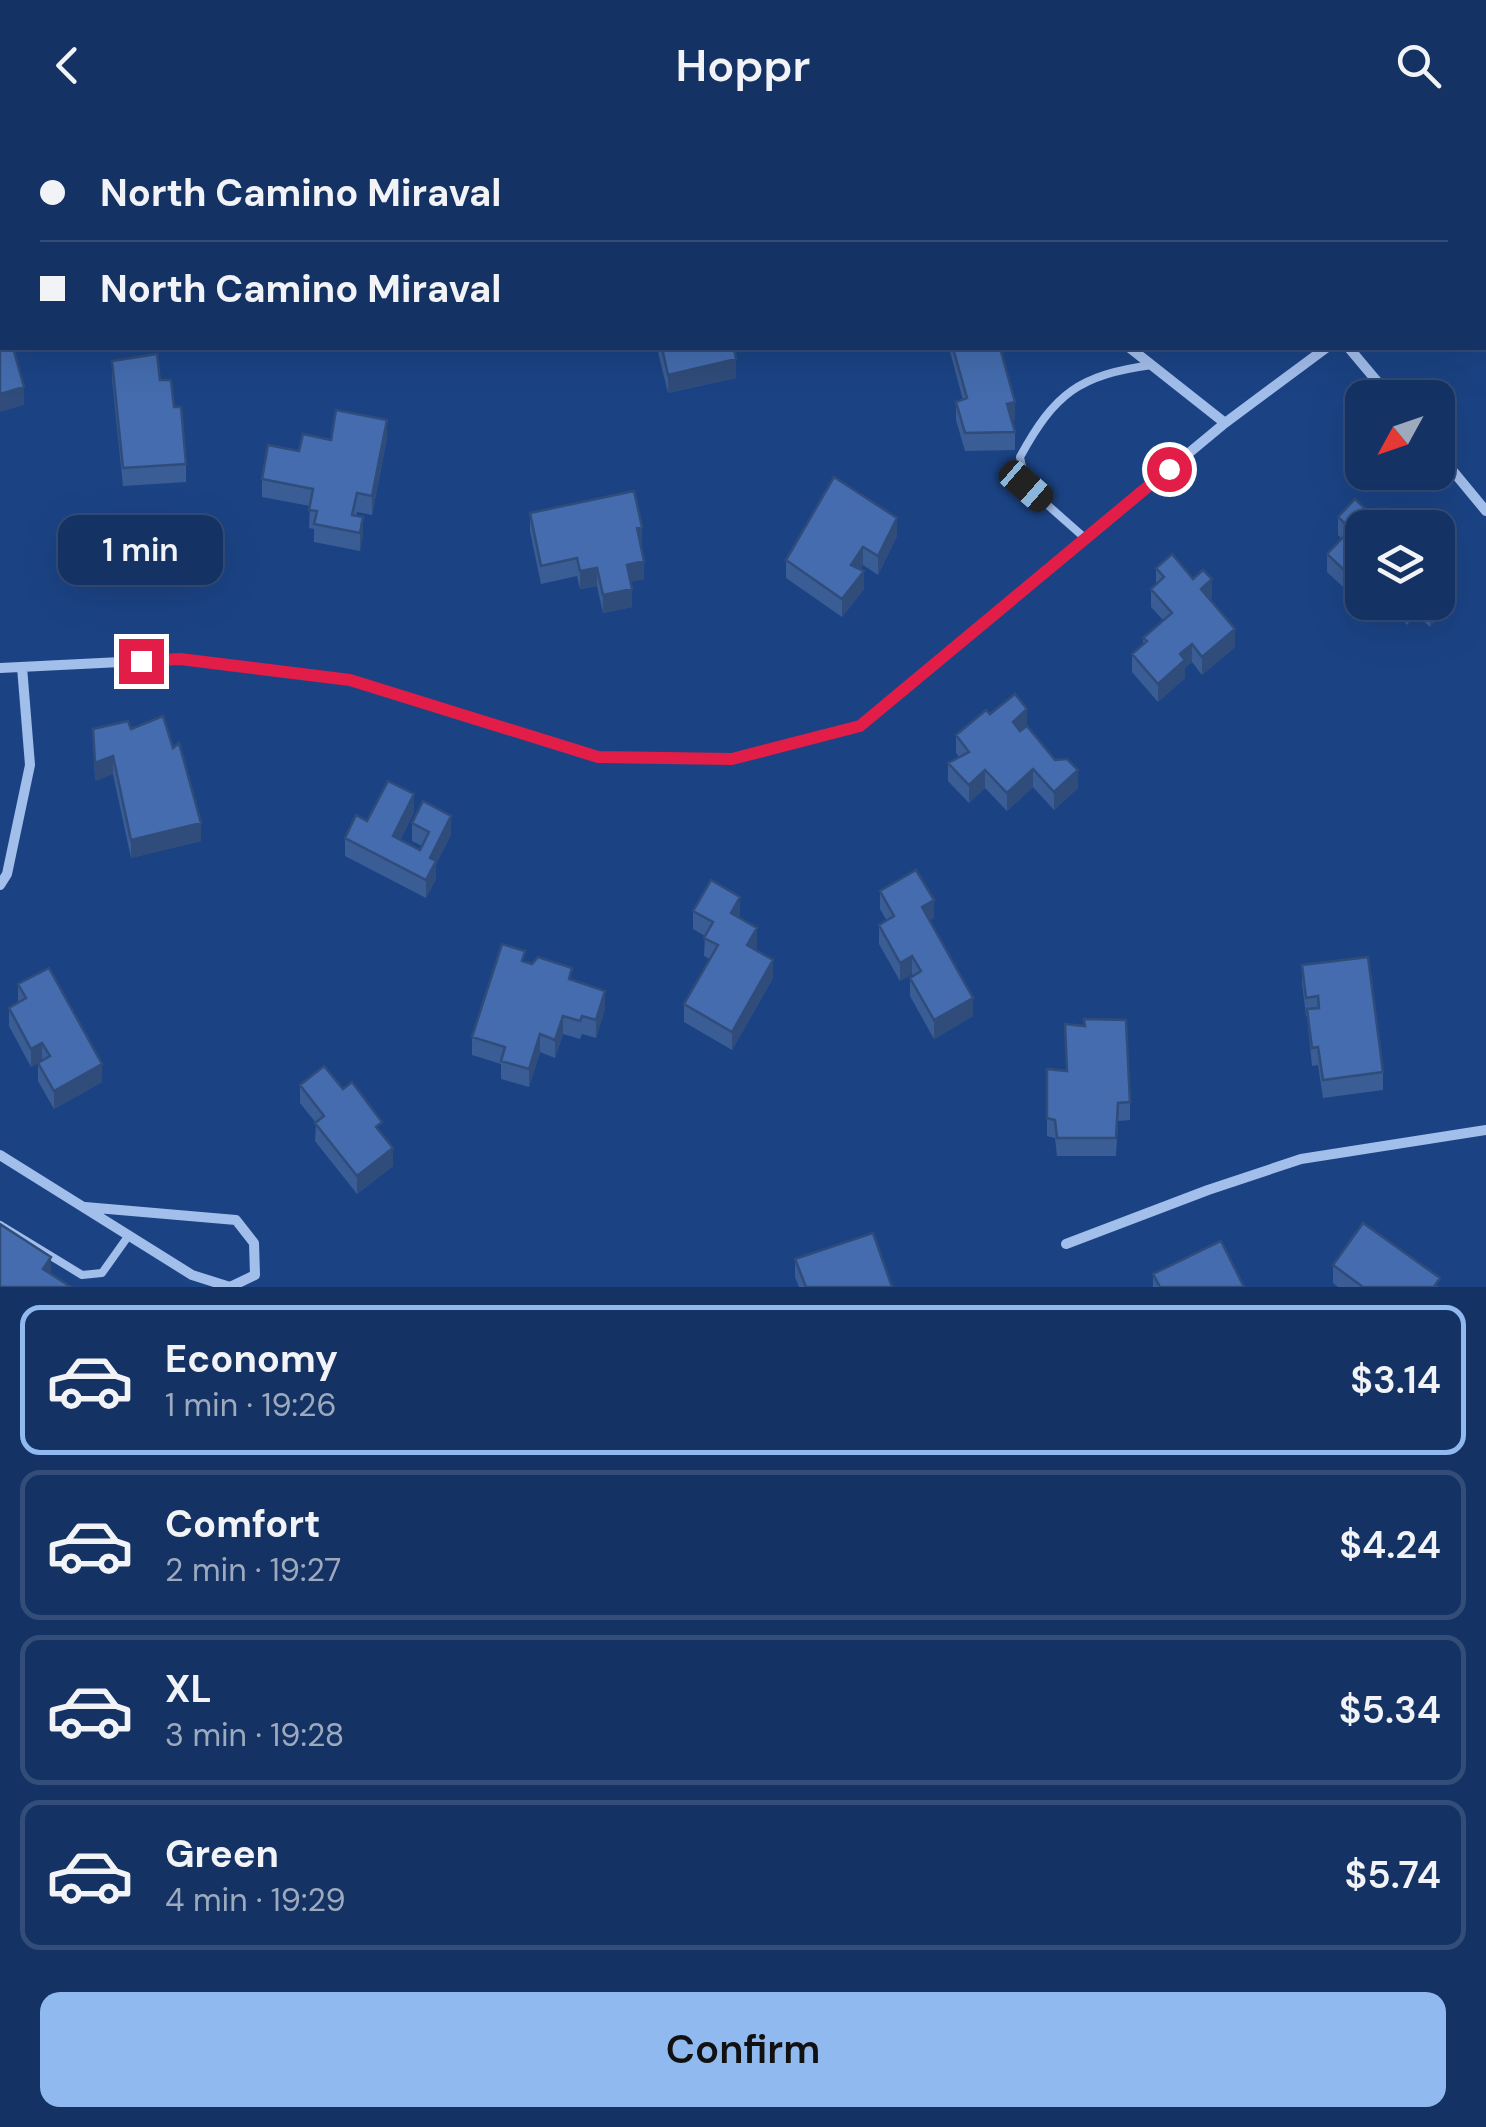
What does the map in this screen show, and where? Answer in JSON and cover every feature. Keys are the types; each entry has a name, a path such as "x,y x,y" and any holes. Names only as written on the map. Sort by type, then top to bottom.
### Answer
{"street":[{"path":"1133,350 1225,422"},
{"path":"0,668 180,659 303,674 350,680 598,757 732,759 860,726 1225,422 1323,350"},
{"path":"1351,350 1376,380"},
{"path":"1455,473 1486,510"},
{"path":"0,885 8,874 30,765 22,666"},
{"path":"1066,1244 1300,1159 1486,1130"},
{"path":"0,1155 192,1275 230,1287 255,1276 254,1243 236,1220 85,1207"}],"lane":[{"path":"1086,539 1026,486 1020,457 1048,410 1063,396 1122,370 1152,365"},
{"path":"0,1225 82,1275 102,1272 129,1235"}],"building":[{"path":"0,350 14,350 24,387 0,394"},
{"path":"662,350 734,350 736,359 668,375"},
{"path":"954,350 1001,350 1015,402 1007,404 1015,432 965,433 956,402 967,398"},
{"path":"157,354 160,380 171,380 174,407 181,407 186,464 123,468 112,361"},
{"path":"336,410 387,420 372,496 357,493 352,515 363,517 360,533 314,524 317,511 309,510 313,489 262,479 268,445 299,451 303,434 331,440"},
{"path":"834,477 897,518 878,556 863,547 851,565 864,571 842,599 786,560"},
{"path":"634,491 644,561 627,565 632,589 603,595 597,568 580,571 577,558 541,566 530,513"},
{"path":"1355,499 1367,510 1345,510 1345,523 1338,517"},
{"path":"1345,535 1345,571 1327,554"},
{"path":"1172,554 1193,579 1203,570 1212,579 1201,589 1235,629 1202,657 1192,644 1180,654 1185,660 1158,684 1132,654 1147,641 1143,638 1172,613 1151,589 1164,577 1156,568"},
{"path":"1015,694 1027,709 1013,722 1020,731 1027,726 1055,760 1067,759 1078,770 1054,792 1033,769 1007,793 985,770 969,785 948,763 969,752 956,735 986,710 990,714"},
{"path":"163,716 173,748 179,743 201,823 131,840 113,756 95,763 93,729 128,721 131,729"},
{"path":"388,781 414,794 393,836 420,850 429,832 412,823 423,801 451,816 430,858 436,861 426,880 345,838 356,815 367,821"},
{"path":"916,870 934,900 922,907 973,998 934,1020 910,978 921,971 912,956 900,963 879,925 894,916 880,891"},
{"path":"711,880 740,897 731,913 757,928 747,945 773,960 732,1032 684,1004 718,945 704,938 713,922 693,911"},
{"path":"502,944 525,951 522,961 532,964 538,957 572,968 569,979 605,991 596,1020 563,1016 555,1040 540,1034 529,1069 501,1061 505,1047 472,1037"},
{"path":"1368,957 1383,1072 1323,1080 1318,1047 1312,1048 1307,1009 1319,1008 1318,996 1306,998 1302,965"},
{"path":"49,968 102,1064 54,1091 38,1063 50,1056 42,1043 31,1049 9,1008 26,998 18,984"},
{"path":"1084,1019 1126,1020 1130,1102 1118,1103 1116,1138 1057,1138 1055,1120 1047,1118 1047,1069 1067,1071 1065,1024 1085,1026"},
{"path":"324,1066 343,1089 352,1082 382,1122 376,1127 393,1148 357,1176 315,1123 324,1116 300,1085"},
{"path":"1363,1223 1440,1278 1434,1287 1363,1287 1333,1265"},
{"path":"0,1224 51,1257 43,1269 71,1287 0,1287"},
{"path":"873,1233 892,1287 806,1287 795,1259"},
{"path":"1221,1241 1244,1287 1160,1287 1153,1274"}],"route":[{"path":"141,661 180,659 350,680 598,757 732,759 860,726 1169,469"}]}
